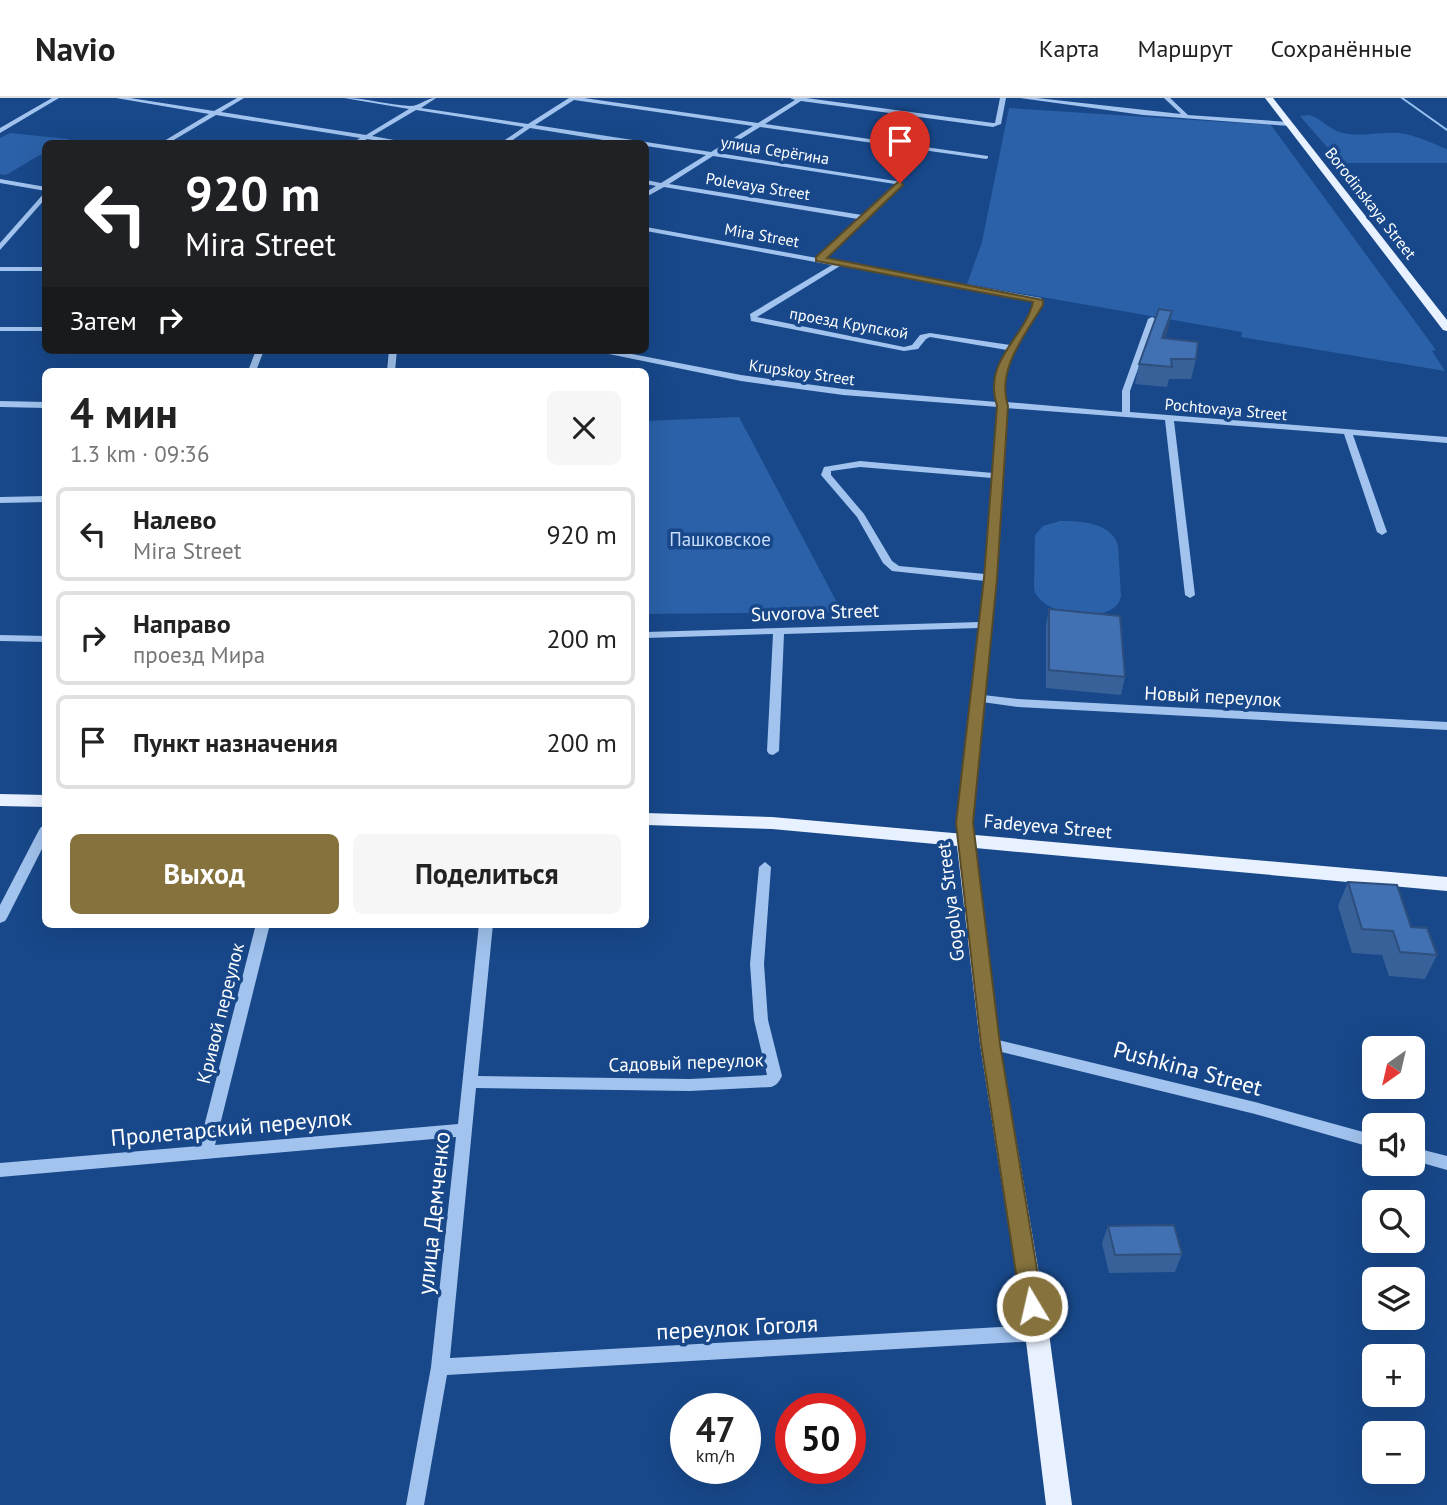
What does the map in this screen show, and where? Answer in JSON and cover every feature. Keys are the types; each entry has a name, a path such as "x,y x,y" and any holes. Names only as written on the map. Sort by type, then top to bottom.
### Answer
{"main road":[{"name":"Borodinskaya Street","path":"1269,98 1447,328"},
{"name":"Borodinskaya Street","path":"1277,98 1447,315"},
{"path":"0,800 42,801"},
{"name":"Fadeyeva Street","path":"649,819 772,823 1447,884"},
{"name":"Gogolya Street","path":"965,841 990,1044 1037,1333 1059,1505"}],"street":[{"path":"0,131 56,98"},
{"path":"119,98 389,140"},
{"path":"169,140 241,98"},
{"name":"улица Серёгина","path":"347,98 618,140"},
{"path":"360,140 433,98"},
{"path":"508,140 573,98 985,158"},
{"path":"793,98 998,124 1003,98"},
{"path":"1023,98 1102,108 1289,124"},
{"path":"1095,98 1102,108"},
{"path":"1167,98 1185,115"},
{"path":"649,193 802,99"},
{"name":"улица Серёгина","path":"649,145 900,183 865,218"},
{"path":"2,183 42,190"},
{"name":"Polevaya Street","path":"649,183 865,218"},
{"path":"0,248 42,196"},
{"path":"820,259 865,218"},
{"name":"Mira Street","path":"649,230 1038,300"},
{"name":"проезд Крупской","path":"840,263 753,316 759,321 904,349 915,347 923,337 930,335 1012,348"},
{"path":"0,269 42,268"},
{"name":"Gogolya Street","path":"965,841 964,823 990,578 1002,406 998,392 999,381 1012,348 1038,305 1038,300"},
{"path":"1126,415 1126,391 1152,319"},
{"path":"0,329 42,329"},
{"name":"Krupskoy Street","path":"619,354 741,378 817,389 1002,406"},
{"path":"0,404 42,405"},
{"name":"Pochtovaya Street","path":"1002,406 1446,440"},
{"path":"1169,419 1191,595"},
{"path":"1348,433 1382,532"},
{"path":"990,578 896,569 888,563 861,516 826,475 827,470 860,464 996,476"},
{"path":"0,500 42,499"},
{"name":"Suvorova Street","path":"649,635 986,625"},
{"path":"774,751 779,630"},
{"path":"0,638 42,639"},
{"name":"Новый переулок","path":"977,698 1032,704 1447,726"},
{"path":"0,918 42,836"},
{"name":"Садовый переулок","path":"471,1082 690,1084 771,1081 775,1076 761,1020 757,964 765,867"},
{"name":"Кривой переулок","path":"205,1153 262,928"},
{"name":"улица Демченко","path":"415,1505 440,1367 486,928"},
{"name":"Pushkina Street","path":"990,1044 1242,1105 1362,1139"},
{"name":"Пролетарский переулок","path":"0,1170 465,1130"},
{"path":"1425,1157 1447,1163"},
{"name":"переулок Гоголя","path":"440,1367 1037,1333"}],"green space":[{"path":"1009,108 1271,125 1436,350 1432,351 1445,371 1241,337 1242,332 967,284 982,242"},
{"path":"1309,115 1343,133 1399,133 1417,137 1447,149 1447,163 1341,163 1300,116"},
{"path":"10,133 69,139 42,140 42,154 6,175 0,174 0,138"},
{"name":"Пашковское","path":"739,417 842,612 649,614 649,421"},
{"path":"1060,521 1094,524 1114,537 1118,545 1121,596 1116,606 1106,612 1078,615 1063,612 1039,599 1034,589 1035,535 1043,526"}],"building":[{"path":"1159,309 1172,311 1162,338 1198,342 1196,359 1171,359 1172,367 1139,364"},
{"path":"1049,609 1120,616 1125,677 1049,670"},
{"path":"1348,882 1397,885 1411,927 1427,928 1437,955 1400,952 1393,931 1362,929"},
{"path":"1174,1225 1182,1254 1115,1255 1108,1226"}],"waterway":[{"path":"1402,98 1447,130"}],"route":[{"path":"900,183 820,259 1038,300 1038,305 1012,348 999,381 998,392 1002,406 990,578 964,823 990,1044 1032,1306"}]}
